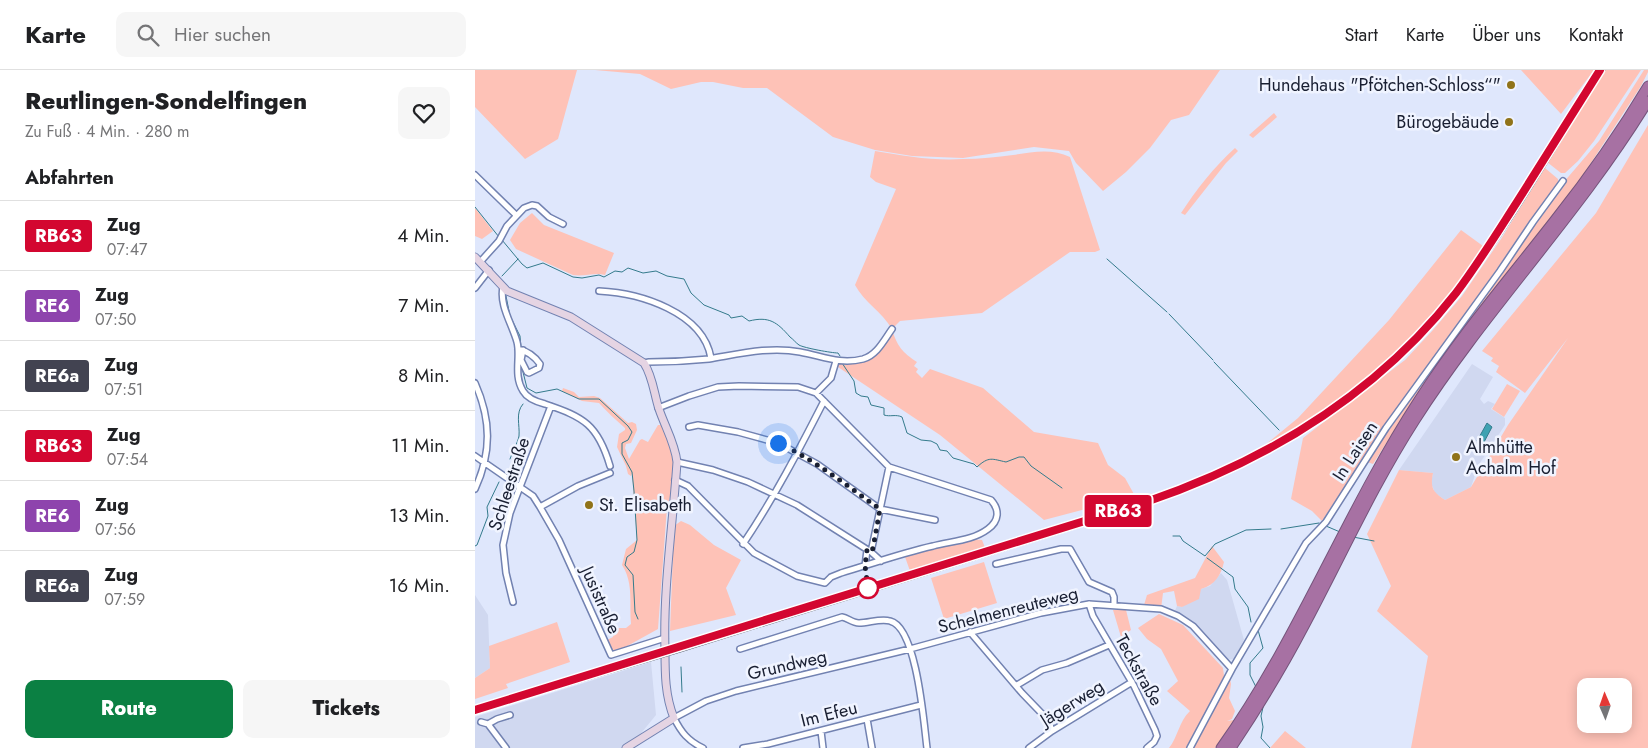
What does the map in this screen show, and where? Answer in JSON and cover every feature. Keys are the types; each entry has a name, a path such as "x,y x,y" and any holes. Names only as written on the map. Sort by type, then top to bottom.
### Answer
{"highway":[{"path":"1621,129 1628,112 1648,77"},
{"path":"1231,748 1241,727 1273,675 1340,548 1391,445 1429,384 1473,324 1570,201 1621,129 1648,86"},
{"path":"1352,524 1439,384 1480,328 1586,193 1648,102"},
{"path":"1221,748 1241,727"}],"street":[{"path":"475,174 516,216"},
{"name":"In Laisen","path":"1190,748 1232,669 1306,543 1326,522 1385,428 1563,181"},
{"path":"563,224 549,217 537,206 532,205 523,208 500,239 478,259 507,291 571,318 644,364 650,376 658,408 674,445 677,462 665,602 666,692 674,718 682,733 691,743 703,748"},
{"path":"475,288 489,270"},
{"path":"503,287 504,304 520,350 521,360 529,373 539,368 541,364 536,358 520,350"},
{"path":"599,291 614,289 659,304 684,319 702,335 711,358"},
{"path":"644,364 649,362 689,361 765,350 800,352 836,361 865,358 878,350 892,329"},
{"path":"520,350 517,368 519,382 524,393 538,402 565,410 590,426 600,437 610,466"},
{"path":"816,393 831,378 836,361"},
{"path":"475,382 482,400 487,422 487,449 475,489"},
{"path":"658,408 718,387 798,387 816,393 889,467 991,500 998,515 988,529 971,538 932,546 881,561 836,575 825,583 807,580 754,553 687,486 675,480"},
{"path":"743,544 774,496 824,401"},
{"name":"Schleestraße","path":"513,602 506,573 503,545 510,513 551,406"},
{"path":"689,427 698,425 738,432 778,443 798,453 880,509 935,520"},
{"name":"Jusistraße","path":"475,456 533,496 559,540 611,655 665,638"},
{"path":"677,462 713,470 748,482 774,496 797,505 869,551 881,561"},
{"path":"865,566 889,467"},
{"path":"540,507 578,486 610,473"},
{"name":"Schelmenreuteweg","path":"996,564 1061,549 1070,549 1089,582 1112,592 1114,605"},
{"name":"Schelmenreuteweg","path":"910,649 1041,613 1089,604 1114,605 1161,609 1177,616 1193,626 1232,669"},
{"name":"Teckstraße","path":"1089,604 1093,616 1132,682 1157,736 1154,742 1147,748"},
{"name":"Grundweg","path":"674,718 706,701 736,691 910,649 901,631 891,621 858,623 841,617 740,649"},
{"path":"970,632 1049,721 1052,731"},
{"path":"1017,685 1042,670 1067,663 1109,645"},
{"path":"910,649 918,676 927,748"},
{"name":"Jägerweg","path":"1029,748 1052,731 1132,682"},
{"name":"Im Efeu","path":"743,748 768,744 921,705"},
{"path":"488,724 510,715"},
{"path":"626,748 674,718"},
{"path":"867,719 872,748"},
{"path":"481,722 488,724 506,748"},
{"path":"821,730 823,748"}],"shaded area":[{"path":"475,70 577,70 558,139 525,159 475,107"},
{"path":"595,70 1220,70 1189,115 1171,120 1150,148 1126,172 1103,191 1076,163 1069,151 1034,147 963,158 912,156 875,150 833,137 767,88 743,88 713,82 701,82 671,89 640,74"},
{"path":"1521,70 1594,70 1561,114"},
{"path":"1605,70 1641,70 1594,141 1578,161 1565,173 1561,173 1547,162"},
{"path":"1644,70 1648,70 1648,72 1641,86 1574,189 1447,350 1373,464 1367,462 1387,428 1544,209 1563,183 1599,141"},
{"path":"1274,113 1277,117 1253,138 1249,135"},
{"path":"1648,125 1648,748 1411,748 1428,656 1377,611 1391,586 1367,534 1399,470 1433,473 1433,489 1445,500 1471,487 1508,425 1568,338 1525,393 1496,372 1499,366 1491,361 1493,358 1482,351 1596,213"},
{"path":"1235,148 1238,151 1226,163 1185,215 1181,213 1206,179"},
{"path":"875,151 930,159 982,158 1042,151 1056,152 1070,157 1100,250 1095,252 1070,252 982,313 900,321 892,329 863,297 855,285 896,189 876,182 870,177"},
{"path":"1545,168 1558,179 1558,183 1385,427 1322,521 1312,511 1291,499 1303,438 1405,360 1433,330 1462,296 1501,239"},
{"path":"475,208 493,231 482,239 475,236"},
{"path":"532,213 544,225 614,253 605,275 573,275 516,249 510,240 520,223"},
{"path":"1461,230 1483,246 1453,291 1397,352 1350,391 1300,427 1265,445 1298,418 1389,320"},
{"path":"892,330 901,349 917,362 914,366 918,369 916,372 922,378 930,369 983,388 1034,432 1098,443 1108,465 1125,478 1135,496 1044,520 940,435 823,357 862,357 878,347"},
{"path":"1472,364 1493,377 1480,399 1484,404 1488,401 1495,404 1491,409 1505,418 1505,425 1478,466 1471,487 1445,500 1435,493 1431,483 1433,473 1399,470"},
{"path":"1507,384 1520,391 1504,417 1492,409"},
{"path":"563,388 574,392 579,397 594,396 600,398 628,423 636,424 637,430 631,443 626,444 625,448 629,459 640,440 648,442 658,425 665,425 674,445 675,480 667,507 658,629 611,655 605,641 613,637 616,628 626,628 631,624 630,587 622,565 626,549 637,540 632,473 631,476 628,474 617,447 619,434 625,428 599,403 582,401 562,391"},
{"path":"681,521 690,525 714,545 741,560 726,588 736,615 670,631 674,526"},
{"path":"971,539 982,540 986,550 910,571 904,554"},
{"path":"1212,546 1224,562 1217,579 1201,589 1199,599 1182,607 1177,606 1174,591 1163,593 1161,609 1144,605 1147,595 1195,578"},
{"path":"984,562 997,603 944,619 931,578"},
{"path":"1221,573 1227,580 1244,640 1234,659 1225,660 1194,625 1174,613 1177,606 1182,607 1201,589 1210,586"},
{"path":"475,595 488,615 490,668 475,678"},
{"path":"1113,610 1126,610 1131,630 1121,637"},
{"path":"1159,614 1183,625 1223,668 1224,676 1187,748 1169,748 1183,719 1190,711 1167,691 1178,681 1161,649 1147,639 1138,628"},
{"path":"557,622 570,662 506,684 508,688 475,699 475,678 490,668 489,646"},
{"path":"651,662 656,715 629,748 475,748 475,717"},
{"path":"1230,679 1229,698 1235,711 1232,719 1227,721 1234,720 1215,748 1191,748"},
{"path":"1285,731 1306,748 1270,748"}],"water":[{"path":"1487,423 1492,427 1483,444 1477,441"}],"waterway":[{"path":"475,207 499,237"},
{"path":"502,240 527,268 543,263 573,277 582,278 599,275 604,277 615,271 622,272 628,268 643,273 656,271 667,276 684,279 691,293 704,305 729,315 731,318 742,316 749,321 767,320 781,327 799,345 806,348 838,353 840,356"},
{"path":"502,276 518,259"},
{"path":"1107,259 1167,312"},
{"path":"506,296 510,316 520,336 521,348"},
{"path":"1169,314 1213,360"},
{"path":"1214,362 1279,430"},
{"path":"842,363 854,381 856,393 868,397 871,405 884,408 884,415 902,417 907,433 921,440 931,441 937,444 940,450 947,451 953,458 974,464 977,467 988,460 994,459 1006,462 1024,457 1031,466 1062,488"},
{"path":"521,364 527,388 536,393 557,389 579,399 599,399 632,432 628,440 622,443 622,454 632,472 637,540 634,552 627,557 625,565 633,575 635,612 638,619"},
{"path":"510,459 519,436 518,415 523,404"},
{"path":"475,546 488,516 487,507 499,482"},
{"path":"1281,529 1319,523"},
{"path":"1326,526 1340,532"},
{"path":"1173,536 1180,536 1183,541 1205,556 1215,544 1246,530 1271,529"},
{"path":"1353,537 1374,541"},
{"path":"1207,558 1233,577 1235,589 1248,607 1251,622"},
{"path":"1256,687 1250,675 1250,663 1263,648 1258,630"},
{"path":"681,667 682,692"},
{"path":"1264,703 1261,716 1263,727 1261,738 1270,748"}],"railway":[{"path":"475,713 1147,505 1220,476 1254,460 1319,421 1350,399 1423,335 1447,309 1497,240 1604,70"}],"train":[{"name":"RB63","path":"475,710 1146,502 1202,482 1268,450 1301,431 1352,395 1399,354 1456,293 1495,236 1600,70"}],"place":[{"name":"Hundehaus \"Pfötchen-Schloss“\"","path":"1511,85"},
{"name":"Bürogebäude","path":"1509,122"},
{"name":"Almhütte Achalm Hof","path":"1456,457"},
{"name":"St. Elisabeth","path":"589,505"}],"route":[{"path":"778,443 817,464 880,509 873,548 871,552 867,550 865,566 868,588"}]}
